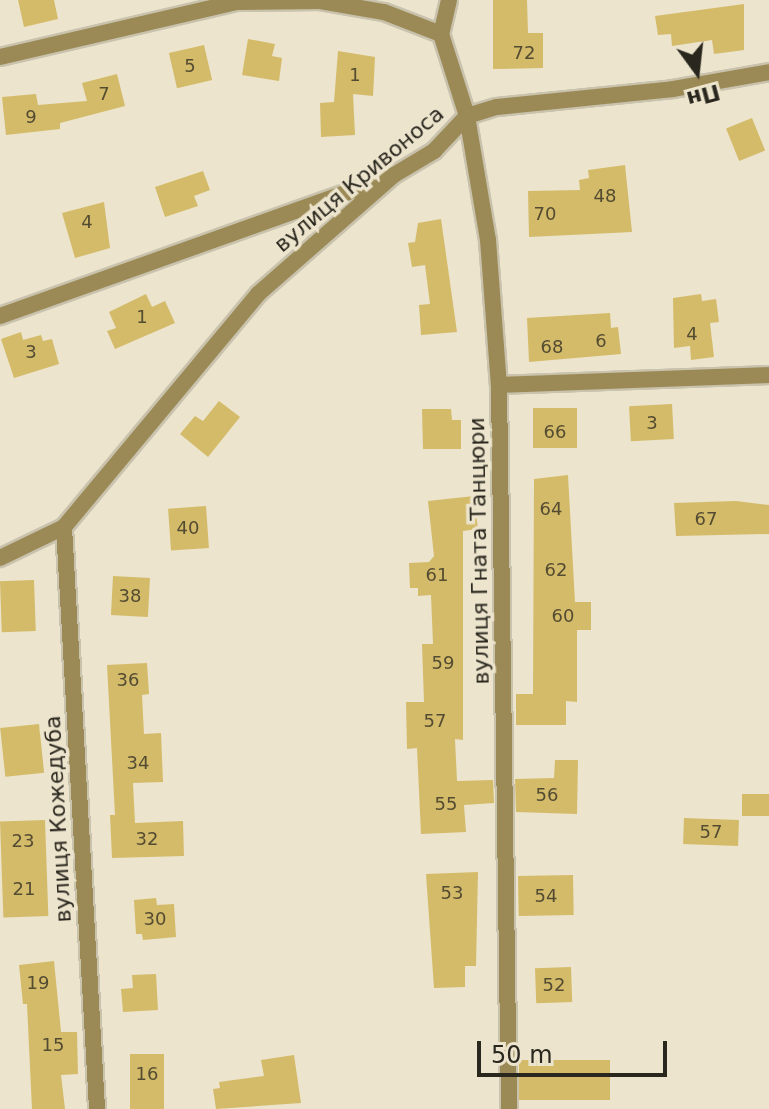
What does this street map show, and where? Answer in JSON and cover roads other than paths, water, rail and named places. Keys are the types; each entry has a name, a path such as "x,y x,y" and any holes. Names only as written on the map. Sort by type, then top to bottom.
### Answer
{"street":[{"path":"0,57 237,2 320,1 384,12 441,34 449,0"},
{"name":"вулиця Гната Танцюри","path":"441,34 467,116 488,240 499,385 509,1109"},
{"name":"вулиця Кривоноса","path":"0,558 64,527 258,294 394,175 434,151 467,116 497,107 673,89 769,72"},
{"path":"0,316 394,175"},
{"path":"499,385 769,375"},
{"name":"вулиця Кожедуба","path":"64,527 97,1109"}]}
